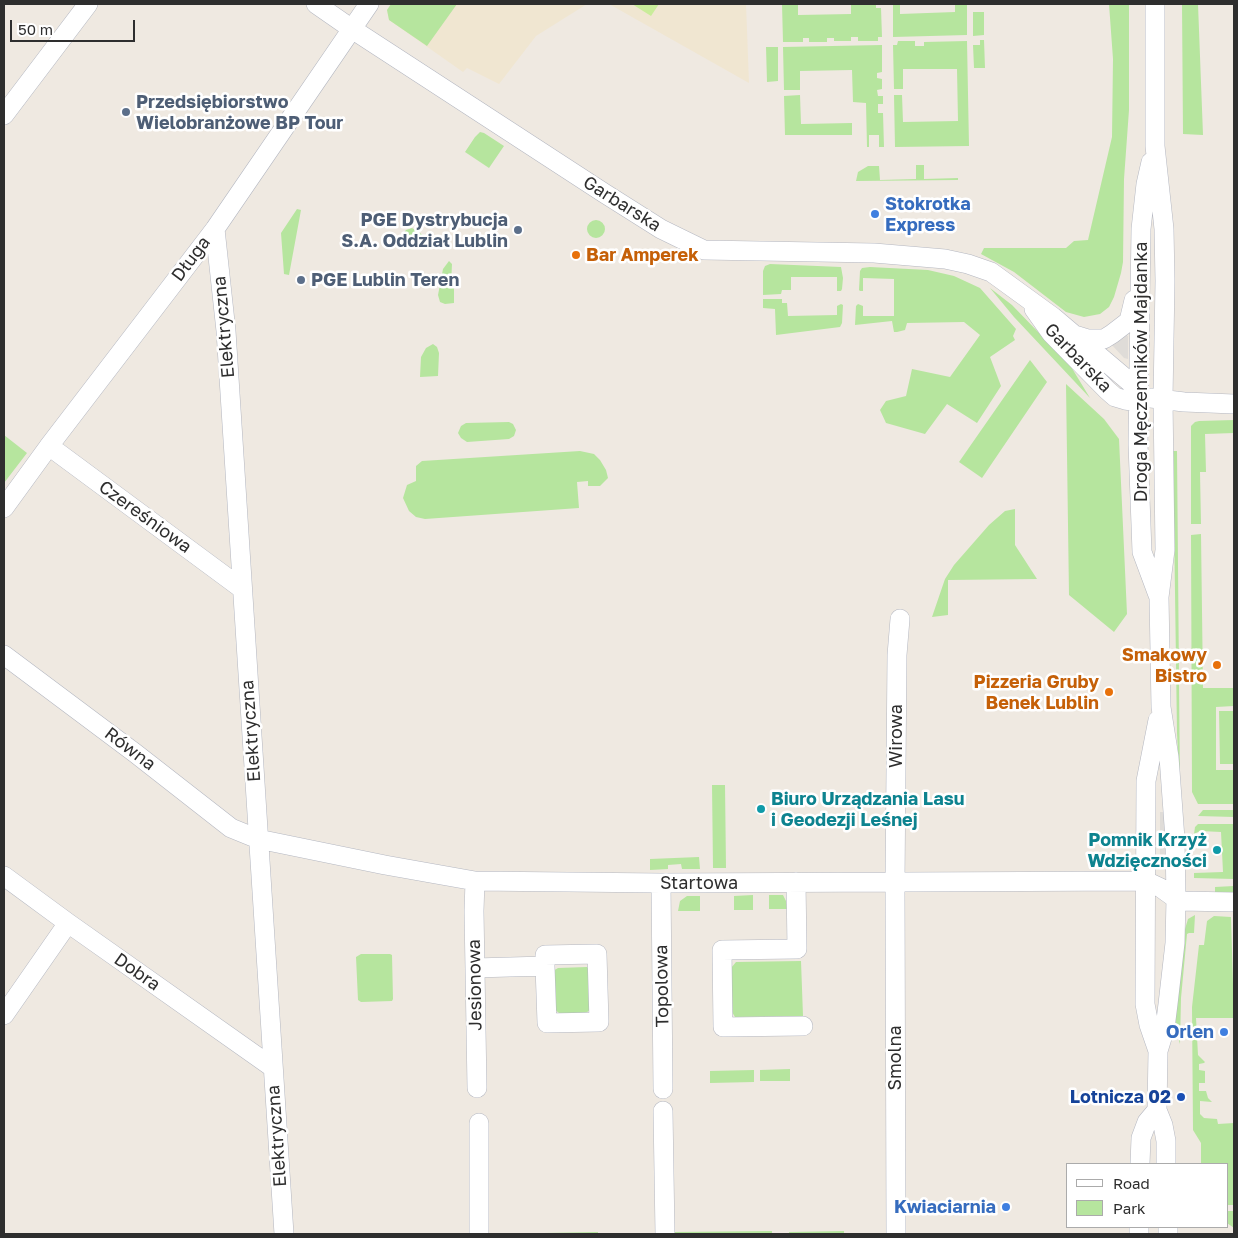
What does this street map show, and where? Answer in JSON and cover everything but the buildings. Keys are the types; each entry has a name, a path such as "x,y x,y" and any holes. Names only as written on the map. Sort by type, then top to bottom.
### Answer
{"street":[{"path":"4,115 88,4"},
{"name":"Garbarska","path":"316,4 604,193 661,229 704,250 874,253 945,259 968,264 991,272 1026,296 1131,383 1139,398 1132,402 1115,397 1106,390 1050,334 1026,296"},
{"name":"Długa","path":"4,508 49,446 215,229 369,4"},
{"name":"Droga Męczenników Majdanka","path":"1155,4 1155,146 1164,229 1163,399 1165,550 1158,597 1161,708 1170,766 1175,839 1176,899 1175,936 1168,1004 1165,1028 1158,1051 1157,1110 1163,1125 1166,1141 1166,1163"},
{"name":"Droga Męczenników Majdanka","path":"1155,146 1146,184 1141,229 1138,444 1142,552 1158,597"},
{"name":"Elektryczna","path":"215,229 226,331 284,1234"},
{"name":"Garbarska","path":"1074,335 1088,340 1104,339 1118,331 1129,321 1141,254"},
{"path":"1139,398 1234,404"},
{"name":"Czereśniowa","path":"49,446 242,588"},
{"name":"Wirowa","path":"895,882 897,655 900,619"},
{"name":"Równa","path":"4,655 231,828 258,839"},
{"name":"Droga Męczenników Majdanka","path":"1158,1051 1144,1004 1146,781 1161,708"},
{"name":"Startowa","path":"258,839 475,881 660,883 1146,882"},
{"name":"Dobra","path":"4,876 272,1067"},
{"name":"Jesionowa","path":"475,881 477,1088"},
{"path":"796,882 797,949 722,950 723,1028 803,1026"},
{"name":"Smolna","path":"895,882 896,1234"},
{"path":"1146,882 1161,888 1176,899 1184,902 1234,902"},
{"name":"Topolowa","path":"660,883 663,1089"},
{"path":"4,1015 68,923"},
{"path":"597,954 599,1022 547,1023 546,966 545,955 597,954"},
{"path":"475,968 546,966"},
{"path":"1140,1163 1140,1138 1147,1122 1157,1110"},
{"path":"663,1111 665,1234"},
{"path":"479,1123 479,1234"}],"shaded area":[{"path":"391,4 587,4 536,36 499,84 467,68 463,72 389,20 387,10"},
{"path":"609,4 746,4 749,83"},
{"path":"1126,335 1128,336 1128,359 1124,358 1110,343"},
{"path":"1160,812 1165,812 1166,867 1160,867"}],"green space":[{"path":"391,4 457,4 427,46 389,20 387,10"},
{"path":"632,4 659,4 651,16"},
{"path":"782,4 798,4 798,15 851,14 851,4 876,4 876,8 881,8 882,37 878,37 878,41 858,41 858,37 851,37 851,41 834,41 834,38 827,38 827,42 809,42 809,38 803,38 803,42 783,42"},
{"path":"893,4 900,4 900,14 955,12 955,4 967,4 967,35 893,37"},
{"path":"1109,4 1129,4 1129,110 1124,179 1123,262 1114,297 1109,307 1100,314 1084,317 1066,312 1014,272 981,254 984,248 1066,248 1074,241 1088,240 1112,137 1113,59"},
{"path":"1182,4 1198,4 1203,135 1183,134"},
{"path":"973,12 984,12 984,35 973,36"},
{"path":"980,40 984,40 985,68 974,68 973,45 980,45"},
{"path":"898,41 915,41 915,46 924,46 924,42 967,41 969,146 895,147 894,95 902,95 903,122 958,121 957,69 903,69 903,89 894,89 893,45 897,45"},
{"path":"882,45 882,72 877,73 877,78 882,79 882,89 877,90 878,96 883,96 883,104 878,104 878,113 883,113 884,147 879,147 879,135 869,135 869,147 867,147 866,103 853,102 852,70 800,71 800,90 784,90 783,47"},
{"path":"766,47 778,47 778,81 767,82"},
{"path":"800,95 801,124 852,123 852,135 785,135 784,96"},
{"path":"480,132 504,146 489,168 465,152"},
{"path":"916,165 924,165 924,179 958,178 958,180 856,181 858,172 868,166 879,166 880,180 916,179"},
{"path":"297,209 301,210 289,275 284,274 281,233"},
{"path":"596,220 602,223 605,229 602,235 596,238 590,235 587,229 590,223"},
{"path":"412,228 435,243 434,247 404,240 403,234 406,230"},
{"path":"449,261 452,264 451,285 454,289 454,303 445,304 440,302 438,295 443,269"},
{"path":"770,264 841,267 842,289 837,291 837,277 791,277 791,290 782,290 781,294 763,295 763,271 765,266"},
{"path":"862,268 928,270 954,276 980,288 1016,329 1013,336 1015,340 990,357 1001,386 977,423 947,404 925,434 886,423 880,410 886,401 906,396 912,369 950,377 980,335 964,322 907,323 905,330 897,332 894,332 892,321 855,325 856,306 858,304 863,306 863,316 894,316 894,279 863,278 863,291 859,290 860,271"},
{"path":"990,288 1012,305 1070,365 1090,398 1014,317"},
{"path":"763,299 782,299 782,303 787,303 788,316 837,315 837,306 841,304 843,305 842,323 840,327 776,335 775,309 763,308"},
{"path":"433,344 437,347 439,353 438,376 420,377 421,357 426,348"},
{"path":"1030,360 1047,382 982,478 959,462"},
{"path":"1066,384 1104,419 1119,439 1127,614 1114,632 1069,595"},
{"path":"1234,420 1234,433 1205,434 1206,472 1200,472 1201,524 1191,524 1191,426 1199,421"},
{"path":"509,422 513,424 516,430 514,436 509,439 467,442 458,433 461,426 466,423"},
{"path":"4,435 27,453 4,483"},
{"path":"580,451 594,454 606,470 608,478 600,486 588,486 588,481 577,482 579,508 425,519 416,517 409,511 403,498 407,485 416,481 416,466 422,461"},
{"path":"1173,451 1177,451 1180,791 1177,733"},
{"path":"1015,509 1015,545 1037,579 948,580 948,615 932,617 945,579 954,565 989,525 1005,511"},
{"path":"1201,534 1203,688 1234,688 1234,706 1216,707 1216,770 1234,770 1234,804 1198,804 1192,792 1191,535"},
{"path":"1219,711 1234,711 1234,764 1220,764"},
{"path":"712,785 725,785 726,868 713,868"},
{"path":"1203,810 1234,810 1234,817 1198,816"},
{"path":"1198,824 1234,824 1234,879 1194,878 1194,873 1223,872 1221,832 1200,831 1194,834 1195,827"},
{"path":"699,857 700,869 682,869 681,864 668,865 668,869 650,870 650,859"},
{"path":"1234,886 1234,892 1215,892 1215,887"},
{"path":"753,895 753,910 734,910 734,896"},
{"path":"769,895 783,895 787,909 769,909"},
{"path":"687,896 700,896 700,911 678,911 680,901"},
{"path":"1195,915 1194,933 1187,934 1181,998 1180,1044 1175,1027 1176,1003 1185,929 1188,919"},
{"path":"1214,916 1231,917 1234,1018 1196,1018 1198,1055 1205,1062 1199,1064 1199,1070 1205,1071 1205,1083 1199,1083 1199,1091 1206,1091 1208,1098 1212,1102 1200,1101 1200,1114 1204,1118 1217,1119 1218,1124 1234,1123 1234,1205 1228,1205 1228,1163 1201,1163 1201,1143 1193,1130 1192,1007 1199,945 1204,945 1207,921"},
{"path":"361,954 392,955 392,1001 361,1002 358,1000 356,957"},
{"path":"801,961 803,1016 735,1017 732,1012 731,968 736,962"},
{"path":"587,967 591,971 592,1008 586,1013 559,1013 554,1009 553,971 558,968"},
{"path":"790,1069 790,1081 760,1081 760,1070"},
{"path":"754,1070 754,1082 710,1083 710,1071"},
{"path":"1228,1211 1234,1211 1234,1228 1228,1224"},
{"path":"772,1231 772,1234 675,1234 674,1232"},
{"path":"844,1231 844,1234 789,1234 789,1232"},
{"path":"598,1232 598,1234 544,1234 544,1233"}],"place":[{"name":"Przedsiębiorstwo Wielobranżowe BP Tour","path":"126,112"},
{"name":"Stokrotka Express","path":"875,214"},
{"name":"PGE Dystrybucja S.A. Oddział Lublin","path":"518,230"},
{"name":"Bar Amperek","path":"576,255"},
{"name":"PGE Lublin Teren","path":"301,280"},
{"name":"Smakowy Bistro","path":"1217,665"},
{"name":"Pizzeria Gruby Benek Lublin","path":"1109,692"},
{"name":"Biuro Urządzania Lasu i Geodezji Leśnej","path":"761,809"},
{"name":"Pomnik Krzyż Wdzięczności","path":"1217,850"},
{"name":"Orlen","path":"1224,1032"},
{"name":"Lotnicza 02","path":"1181,1097"},
{"name":"Kwiaciarnia","path":"1006,1207"}]}
